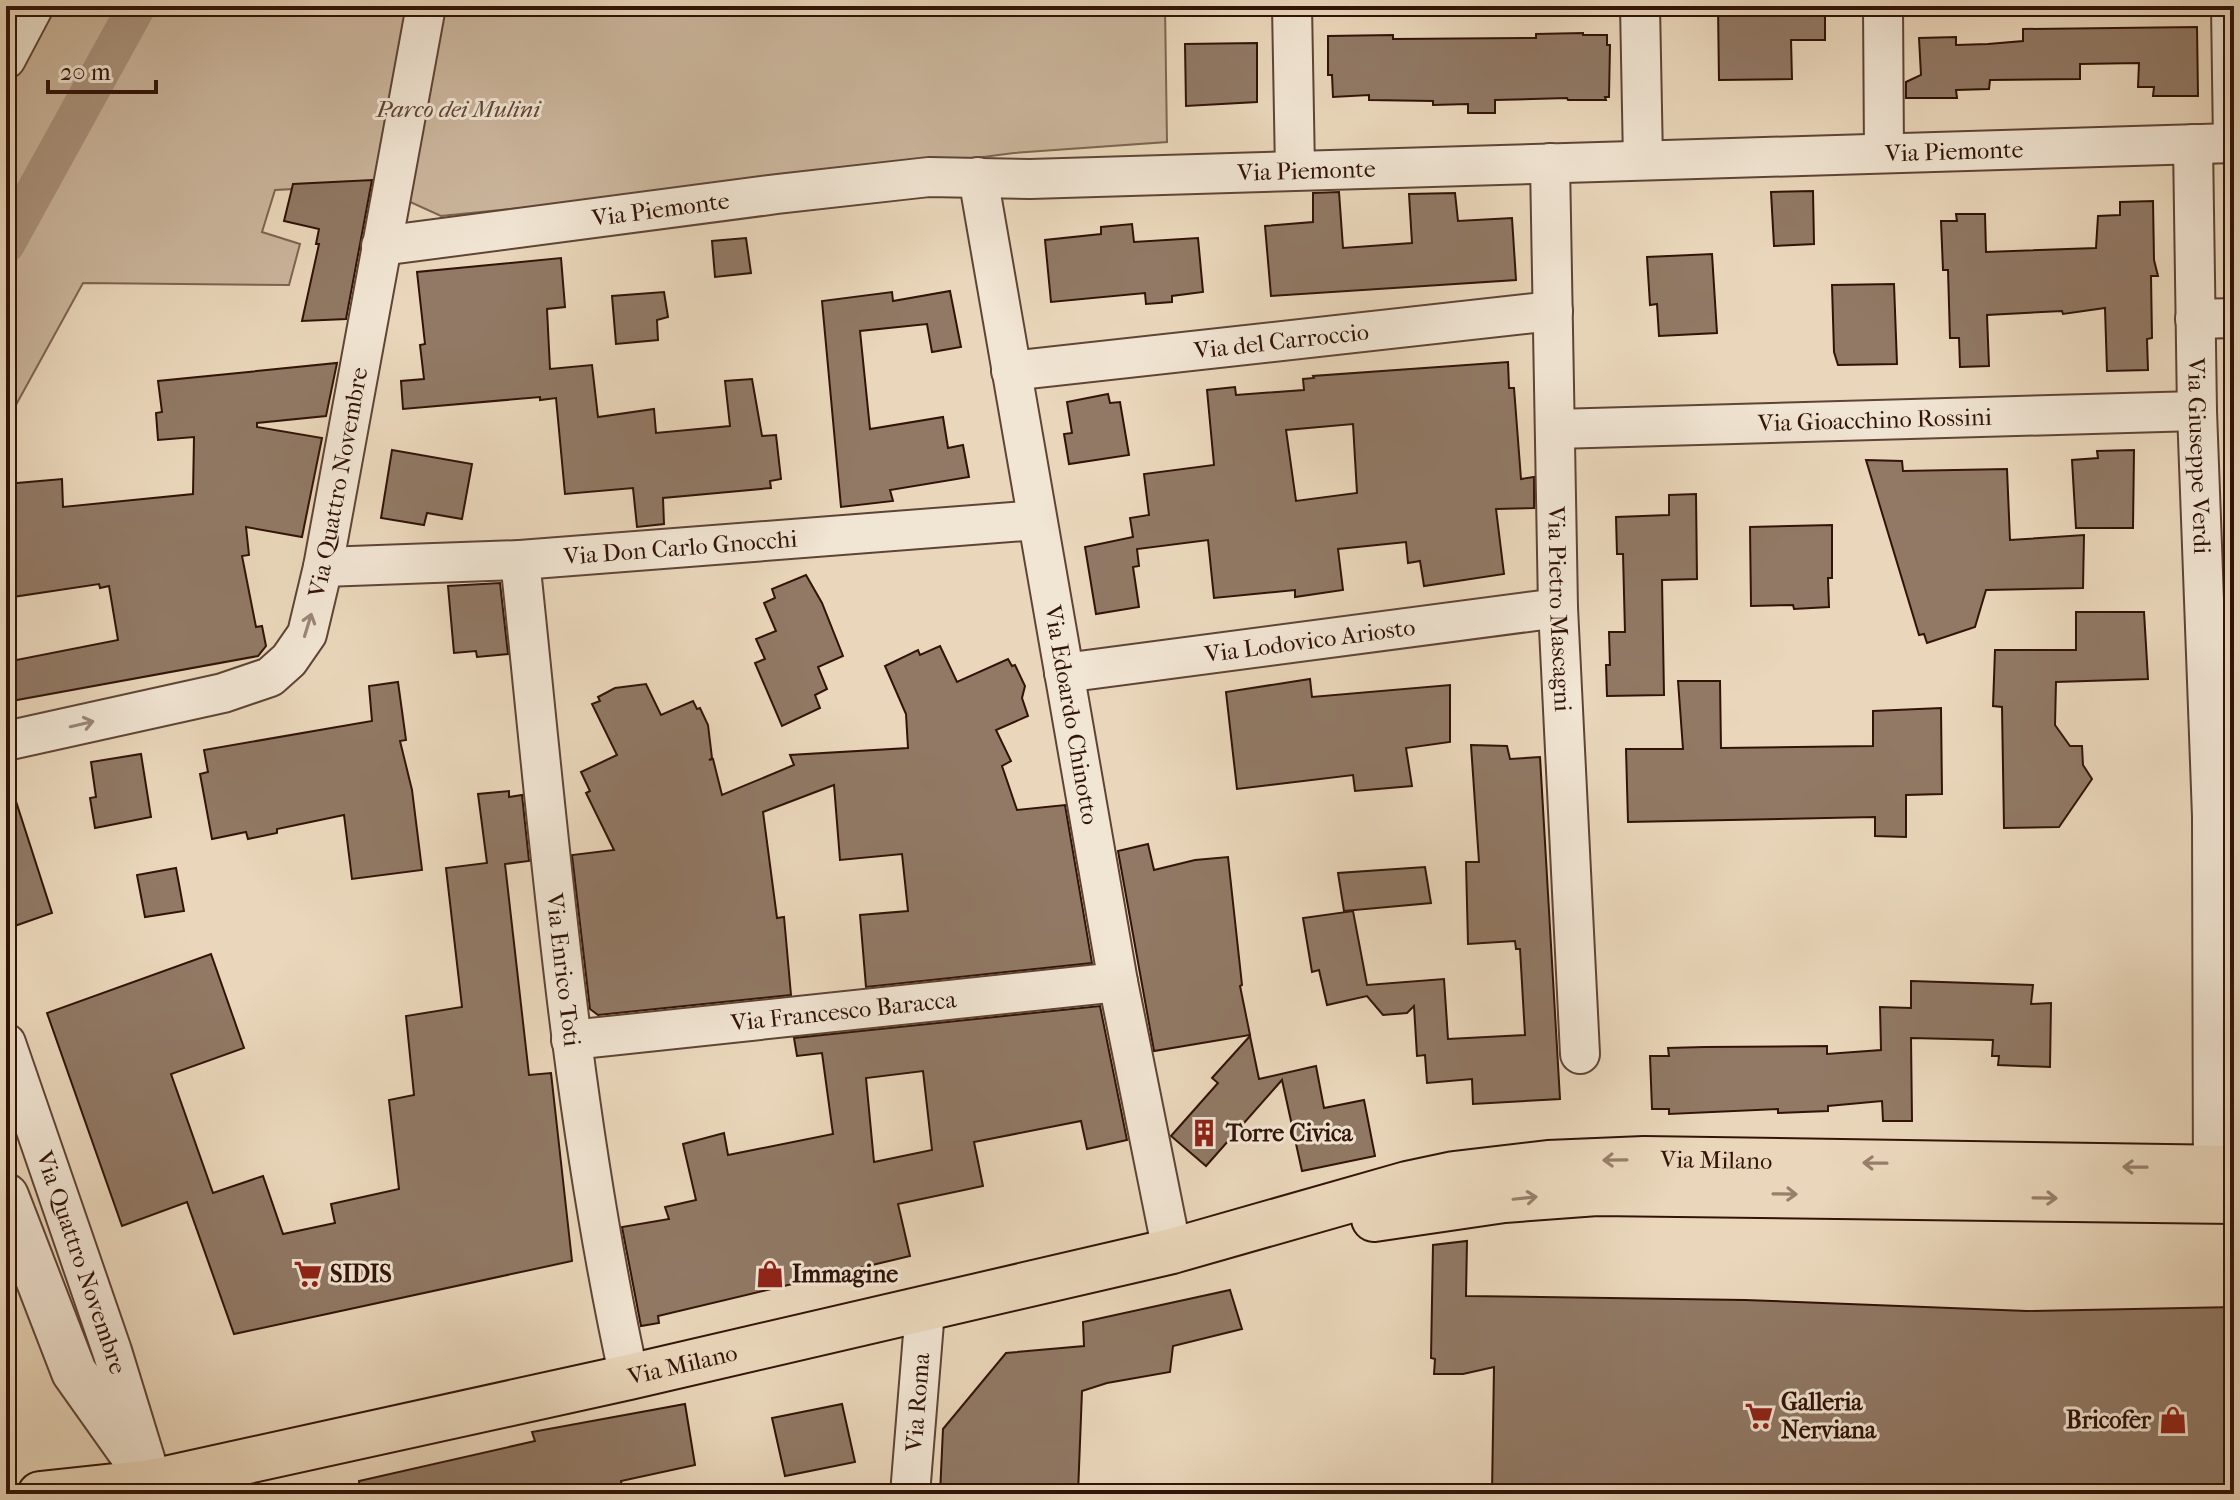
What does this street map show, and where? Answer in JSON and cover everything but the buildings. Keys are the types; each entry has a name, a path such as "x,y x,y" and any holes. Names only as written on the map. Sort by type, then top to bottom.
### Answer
{"main road":[{"name":"Via Milano","path":"40,1494 154,1488 1191,1246 1504,1200 1597,1193 2224,1185"}],"street":[{"path":"6,59 34,6"},
{"name":"Via Quattro Novembre","path":"6,741 223,693 270,677 289,660 307,634 323,567 426,6"},
{"path":"1292,6 1295,170"},
{"path":"1640,6 1643,160"},
{"path":"1883,6 1884,153"},
{"path":"2231,6 2234,143"},
{"name":"Via Piemonte","path":"381,246 929,177 1030,179 2234,143"},
{"name":"Via Giuseppe Verdi","path":"2193,144 2197,411 2223,815 2224,1185"},
{"name":"Via Pietro Mascagni","path":"1550,163 1558,608 1580,1054"},
{"name":"Via Edoardo Chinotto","path":"978,177 1118,982 1191,1246"},
{"name":"Via del Carroccio","path":"1011,371 1553,311"},
{"path":"2195,319 2234,318"},
{"name":"Via Gioacchino Rossini","path":"1555,429 2197,411"},
{"name":"Via Don Carlo Gnocchi","path":"323,567 520,560 1037,520"},
{"name":"Via Enrico Toti","path":"520,560 571,1040 610,1292 629,1377"},
{"name":"Via Lodovico Ariosto","path":"1064,673 1558,608"},
{"name":"Via Francesco Baracca","path":"571,1040 1118,982"},
{"name":"Via Quattro Novembre","path":"6,1043 112,1351 154,1488"},
{"path":"6,1196 74,1372 154,1488"},
{"name":"Via Roma","path":"910,1494 925,1310"}],"green space":[{"name":"Parco dei Mulini","path":"47,6 1165,6 1167,142 1014,153 836,176 441,216 373,185 275,190 262,232 300,244 289,285 83,283 6,423 6,82"}],"waterway":[{"path":"6,244 137,6"}],"place":[{"name":"Torre Civica","path":"1204,1133"},
{"name":"SIDIS","path":"308,1274"},
{"name":"Immagine","path":"770,1274"},
{"name":"Galleria Nerviana","path":"1759,1416"},
{"name":"Bricofer","path":"2173,1420"}]}
